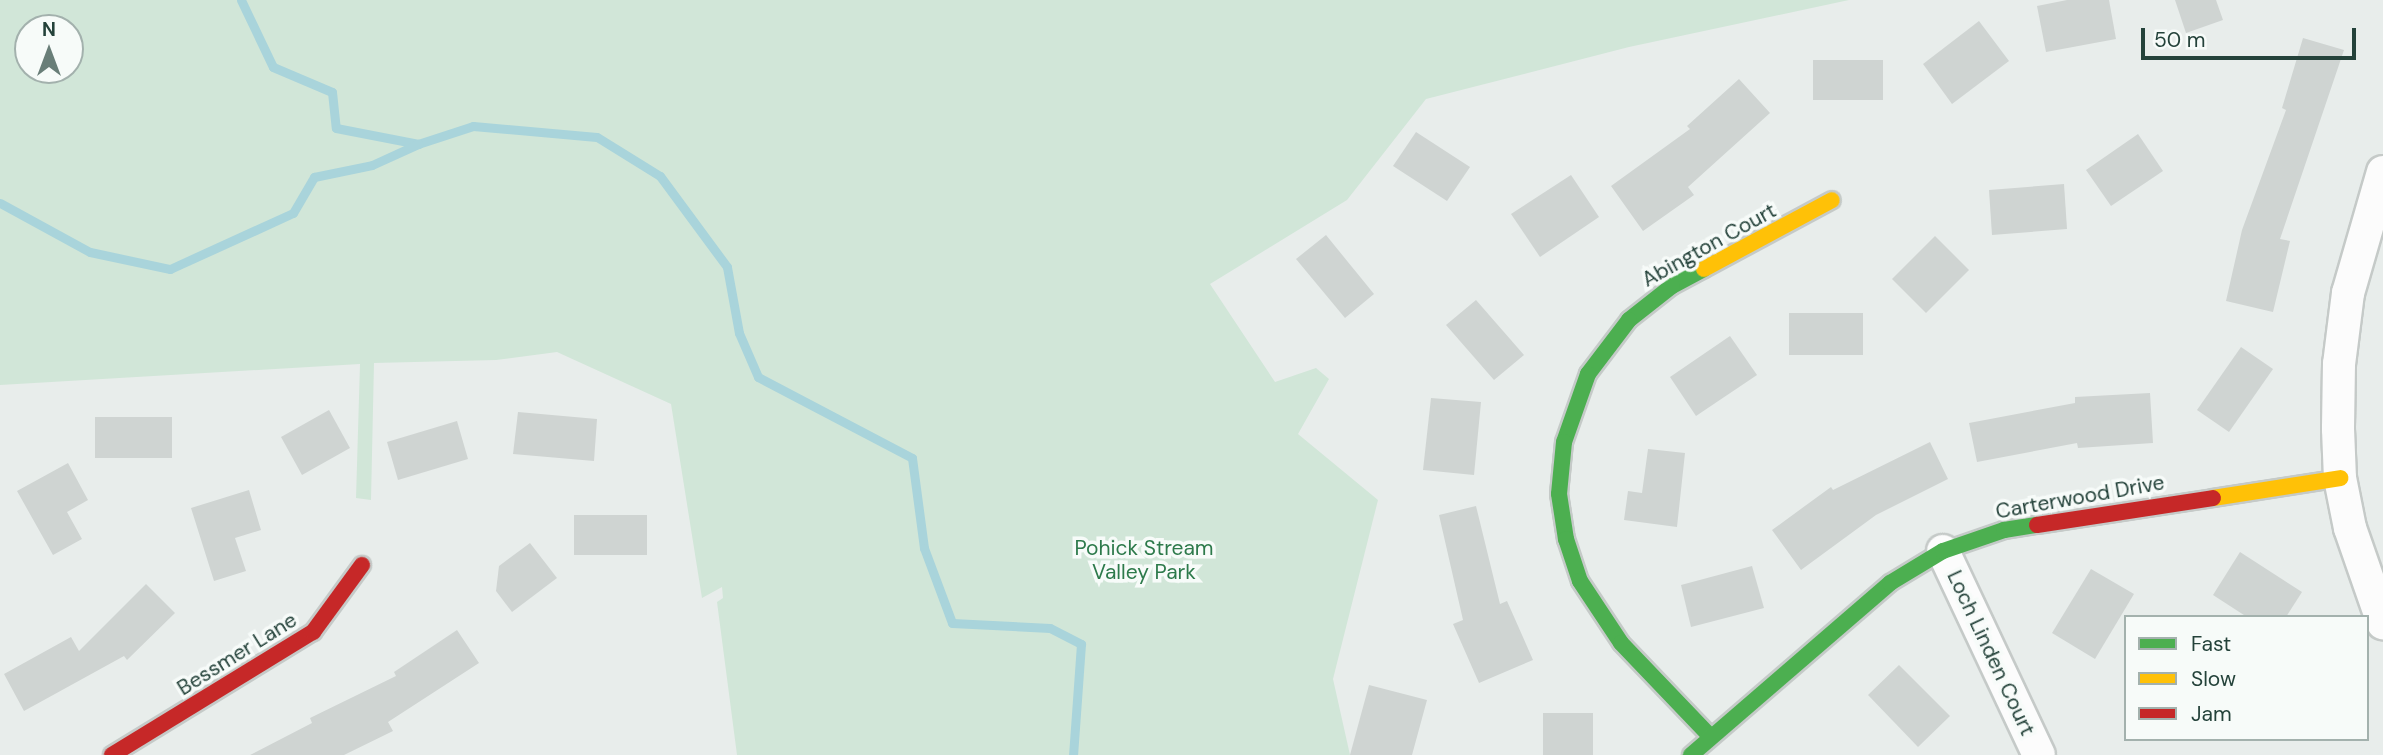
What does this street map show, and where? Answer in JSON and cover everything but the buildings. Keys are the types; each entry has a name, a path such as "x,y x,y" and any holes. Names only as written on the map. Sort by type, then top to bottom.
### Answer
{"street":[{"path":"2383,172 2348,293 2339,364 2340,478 2357,552 2383,623"},
{"name":"Abington Court","path":"1709,735 1621,643 1580,581 1566,539 1559,494 1564,442 1588,374 1629,320 1672,286 1832,200"},
{"name":"Carterwood Drive","path":"1691,755 1709,735 1890,583 1943,551 2004,530 2340,478"},
{"name":"Loch Linden Court","path":"1943,551 2039,755"},
{"name":"Bessmer Lane","path":"112,755 313,632 362,565"}],"green space":[{"name":"Pohick Stream Valley Park","path":"0,0 1849,0 1629,47 1426,99 1347,200 1210,284 1275,382 1316,368 1329,379 1298,434 1378,500 1333,679 1350,755 737,755 717,602 723,598 722,587 702,598 671,404 557,352 496,360 374,363 371,500 356,498 360,364 0,385"}],"waterway":[{"path":"241,0 273,67 332,92 336,128 418,144 473,126 597,137 660,176 727,267 739,333 758,377 912,458 924,548 952,623 1050,628 1081,644 1073,755"},
{"path":"0,203 90,252 170,269 293,213 314,177 372,165 418,144"}],"traffic: fast":[{"path":"1704,269 1672,286 1629,320 1588,374 1564,442 1559,494 1566,539 1580,581 1621,643 1709,735"},
{"path":"1691,755 1890,583 1943,551 2004,530 2037,525"}],"traffic: slow":[{"path":"1704,269 1832,200"},
{"path":"2213,498 2340,478"}],"traffic: jam":[{"path":"2037,525 2213,498"},
{"path":"112,755 313,632 362,565"}]}
